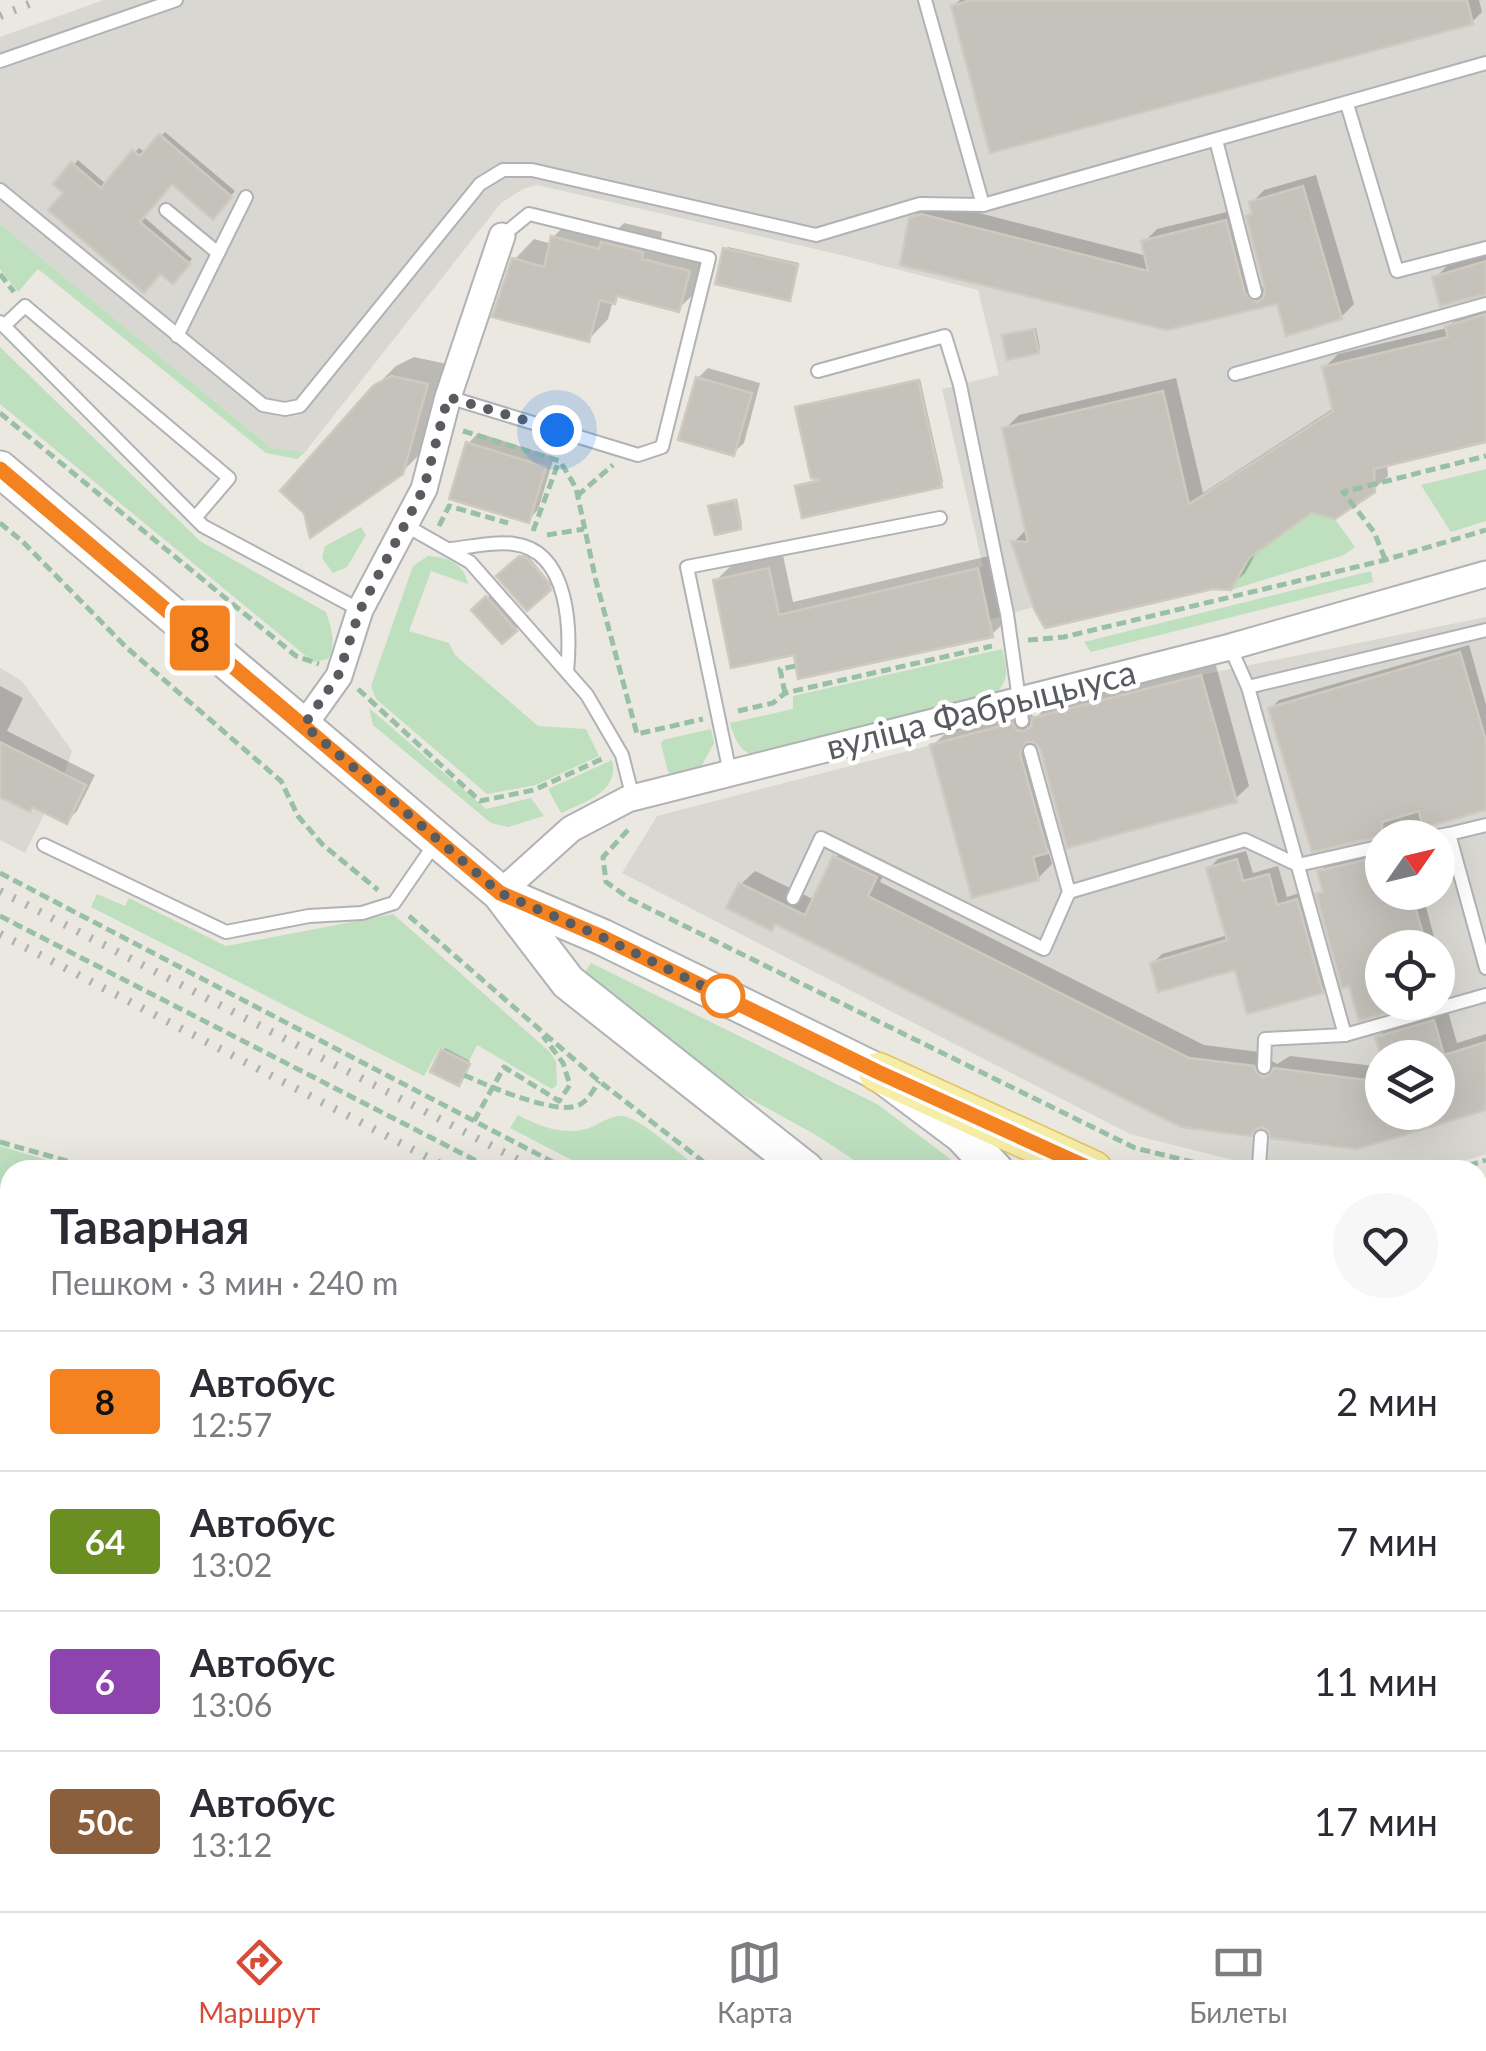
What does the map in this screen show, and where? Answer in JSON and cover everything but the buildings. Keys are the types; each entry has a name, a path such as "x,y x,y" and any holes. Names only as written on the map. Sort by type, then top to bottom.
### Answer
{"main road":[{"path":"0,469 500,893 568,982 793,1160"},
{"path":"500,893 1071,1160"},
{"path":"878,1072 962,1134 986,1160"}],"street":[{"path":"304,725 338,676 360,610 424,488 448,397 502,236"},
{"name":"вуліца Фабрыцыуса","path":"500,893 571,829 633,798 730,773 1020,711 1486,574"}],"lane":[{"path":"0,60 176,0"},
{"path":"925,0 982,205"},
{"path":"0,190 263,405 286,409 300,406 480,184 503,170 532,170 816,236 920,204 982,205 1486,63"},
{"path":"1347,104 1398,271 1486,248"},
{"path":"1216,140 1255,292"},
{"path":"177,336 246,197"},
{"path":"166,210 218,253"},
{"path":"448,397 629,452 638,454 662,447 709,258 529,214 502,236"},
{"path":"1236,374 1486,304"},
{"path":"195,518 229,478 25,306 2,324 195,518 203,526 360,610"},
{"path":"818,371 944,336 960,385 1011,642 1020,711"},
{"path":"730,773 687,567 940,518"},
{"path":"406,525 470,562 588,694 622,755 633,798"},
{"path":"448,549 514,544 536,553 552,568 565,605 567,672"},
{"path":"1248,687 1486,630"},
{"path":"1230,648 1248,687 1345,1035"},
{"path":"793,898 821,838 1044,949 1069,892 1030,751"},
{"path":"1455,833 1486,825"},
{"path":"44,845 226,932 309,916 362,913 394,904 438,840"},
{"path":"1069,892 1245,840 1298,865 1365,850"},
{"path":"1455,856 1486,968"},
{"path":"1264,1067 1265,1039 1345,1035 1486,995"},
{"path":"1260,1137 1260,1160"}],"path":[{"path":"0,412 296,656 318,664"},
{"path":"456,438 460,430 560,461 577,496 638,734 773,703 786,693 1011,642 1064,637 1386,560 1486,530"},
{"path":"577,496 629,452"},
{"path":"1386,560 1374,532 1343,492 1486,456"},
{"path":"533,531 560,461"},
{"path":"442,494 449,506 549,536 584,529"},
{"path":"432,540 449,506"},
{"path":"0,523 126,646 280,782 298,816 324,845 599,1081 701,1160"},
{"path":"786,693 780,669 796,666"},
{"path":"356,686 480,801 534,790 604,758 598,746"},
{"path":"603,857 606,882 630,899 1135,1148 1184,1160"},
{"path":"0,873 549,1160"},
{"path":"0,916 475,1160"},
{"path":"474,1121 504,1067 559,1101 565,1094 570,1085 563,1063 535,1026"},
{"path":"464,1075 548,1107 566,1109 583,1104 599,1081"},
{"path":"0,1142 64,1160"}],"shaded area":[{"path":"104,0 1486,0 1486,442 1374,469 1250,558 1231,590 1213,589 1045,628 1033,607 989,620 978,568 983,566 942,389 999,375 978,290 537,185 501,203 305,452 271,448 0,224 0,37"},
{"path":"1486,617 1486,1154 1467,1160 1233,1160 1130,1134 622,873 657,816 1201,675"},
{"path":"0,668 22,681 72,751 64,774 86,785 67,824 45,813 25,853 0,840"}],"green space":[{"path":"0,224 271,448 305,452 297,459 266,453 38,269 18,292 0,269"},
{"path":"0,347 200,541 326,612 333,641 328,659 313,662 0,404"},
{"path":"1486,469 1486,521 1451,532 1421,485"},
{"path":"1311,513 1335,519 1355,547 1344,555 1231,590 1249,558"},
{"path":"361,527 366,535 347,567 333,573 322,558 325,546"},
{"path":"428,556 454,562 468,584 431,571 409,631 449,643 455,655 538,726 586,729 599,756 536,785 487,794 376,699 371,686 413,566"},
{"path":"1371,571 1373,582 1091,652 1084,642"},
{"path":"1002,649 1006,673 996,694 755,756 741,747 730,723 793,709 793,696"},
{"path":"369,708 486,809 531,798 544,816 508,827 491,823 373,725"},
{"path":"711,729 714,743 701,767 668,772 663,740"},
{"path":"612,760 611,780 605,788 561,813 548,789"},
{"path":"97,894 125,906 129,898 226,946 393,914 550,1052 556,1062 557,1085 552,1089 477,1045 469,1061 440,1047 424,1076 91,907"},
{"path":"591,963 877,1104 952,1160 854,1160 736,1091 584,973"},
{"path":"518,1115 542,1126 568,1131 623,1116 651,1131 688,1160 572,1160 510,1128"},
{"path":"0,1146 47,1160 0,1160"}],"railway":[{"path":"0,16 39,0"},
{"path":"0,891 519,1160"},
{"path":"0,934 433,1160"}],"bus line":[{"name":"8","path":"0,469 500,893 602,937 1069,1160"}],"route":[{"path":"557,430 448,397 424,488 360,610 338,676 304,725 500,893 723,996"}]}
